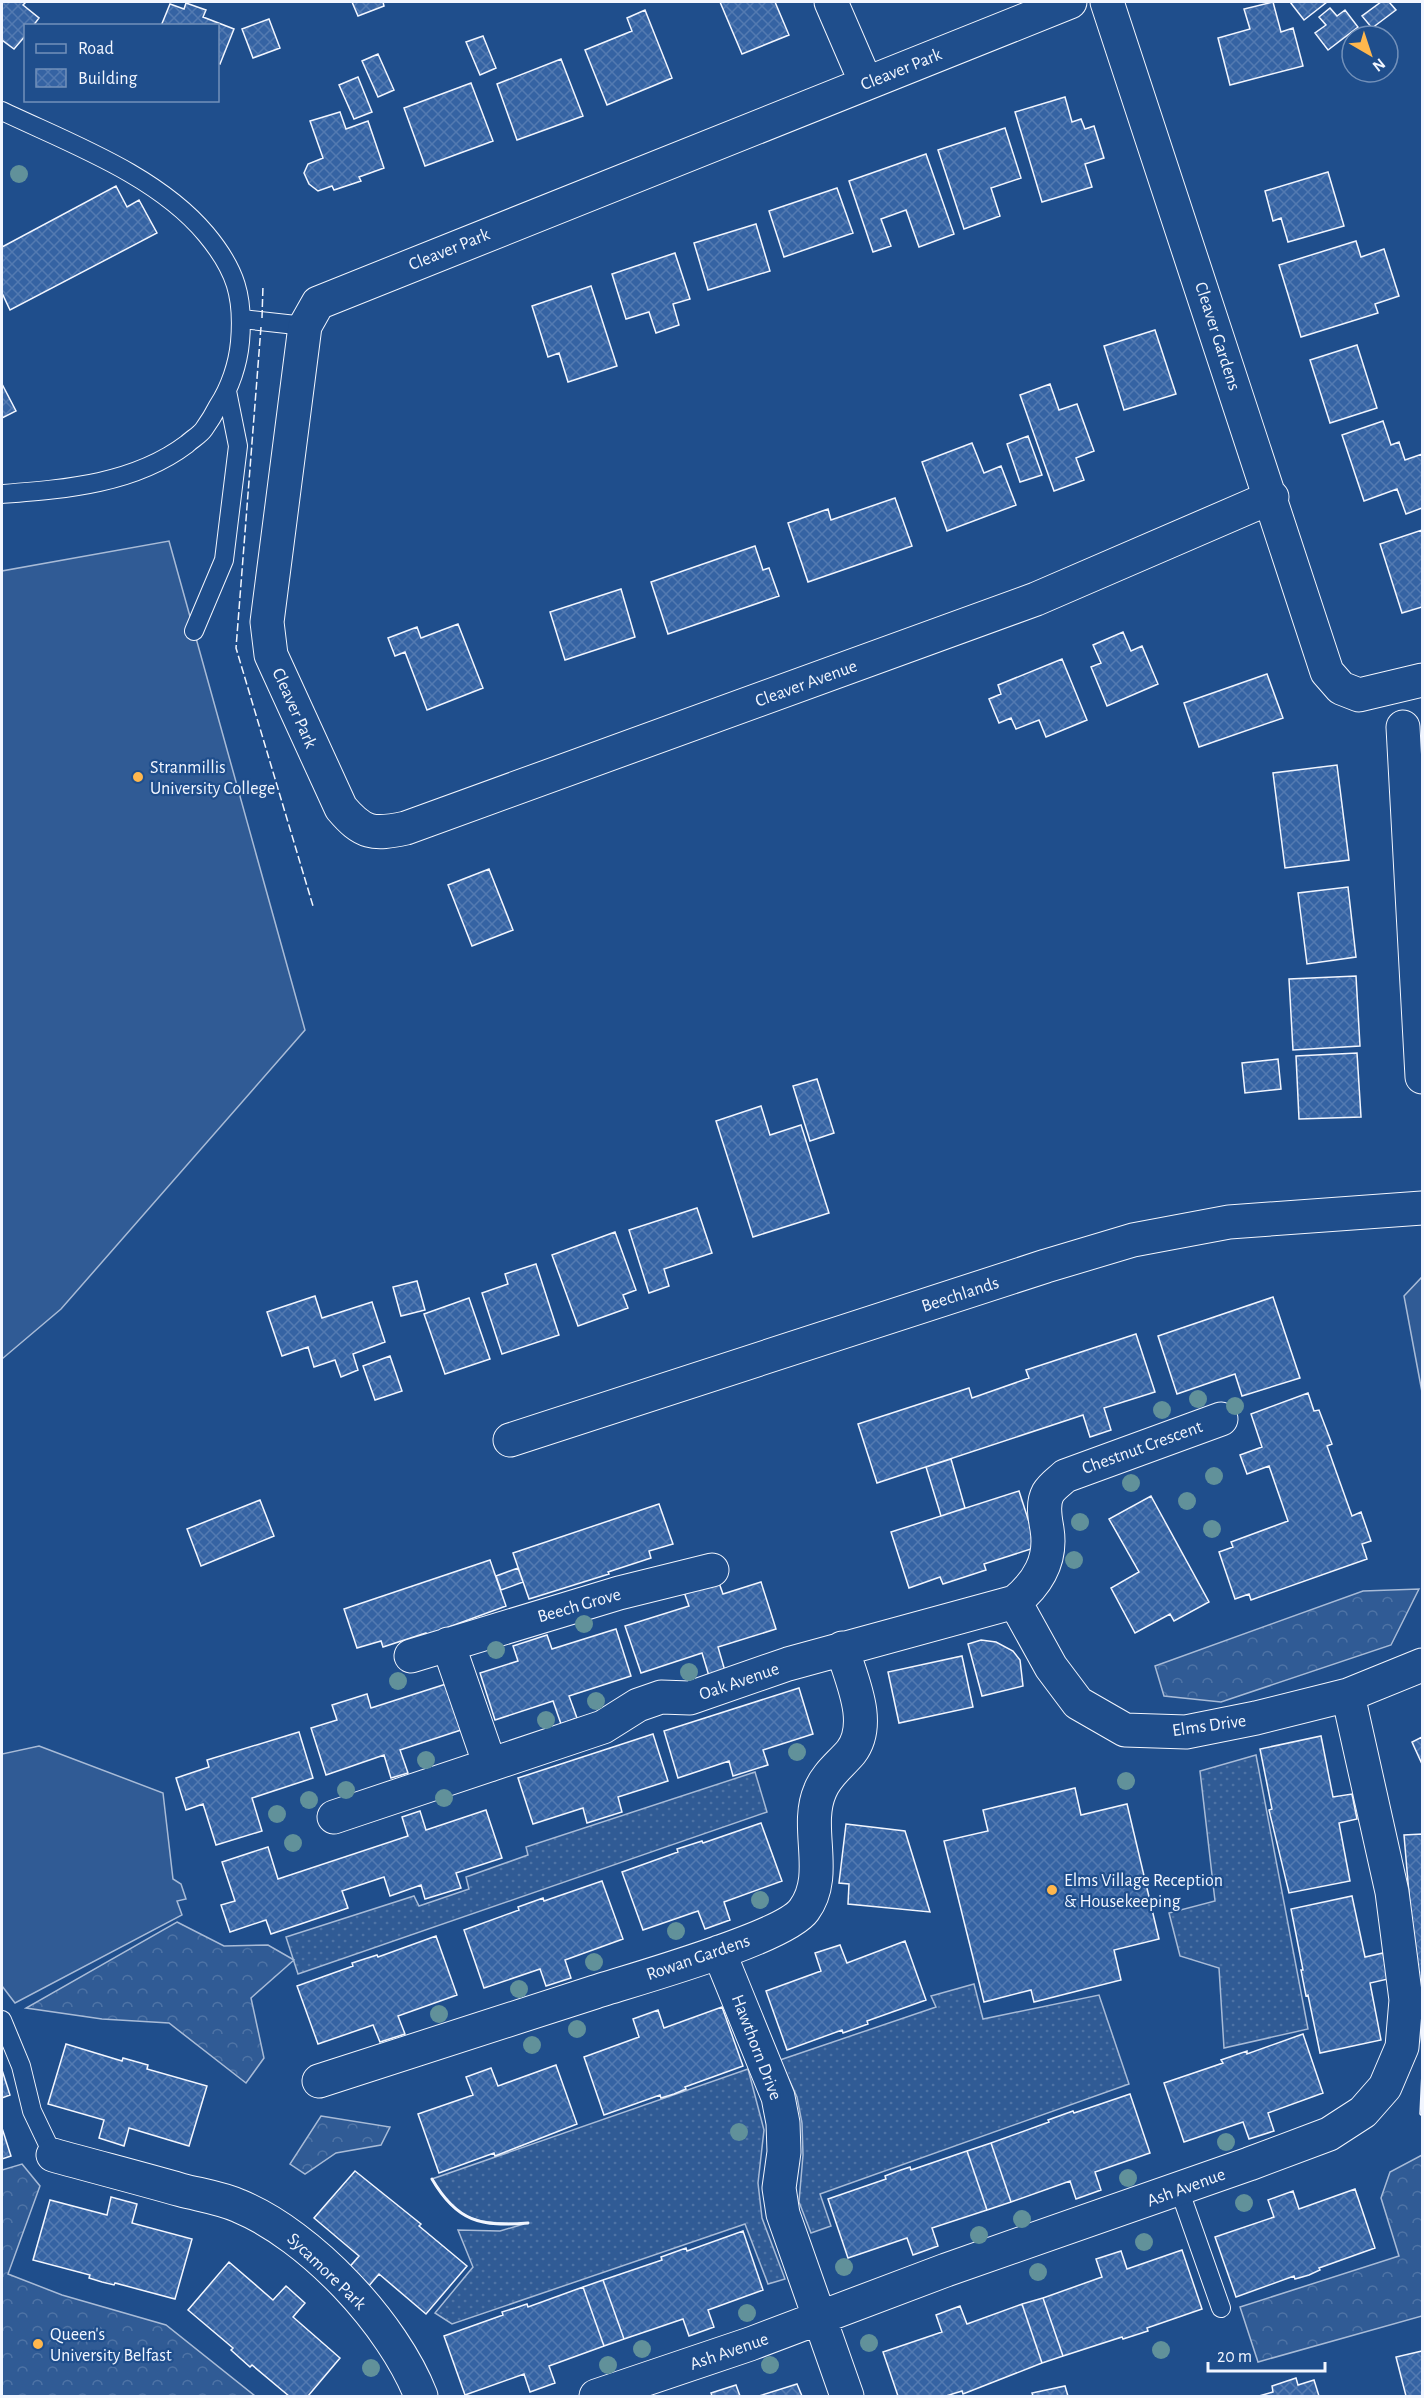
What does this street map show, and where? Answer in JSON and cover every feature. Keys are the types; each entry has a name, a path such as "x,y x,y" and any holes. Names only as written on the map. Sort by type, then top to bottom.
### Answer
{"street":[{"path":"831,2 866,83"},
{"name":"Cleaver Park","path":"341,808 271,655 267,622 305,327 318,303 1070,2"},
{"name":"Cleaver Gardens","path":"1107,2 1272,497 1327,672 1341,688 1359,695 1422,680"},
{"name":"Cleaver Avenue","path":"341,808 355,825 377,834 406,828 1036,598 1272,497"},
{"path":"1403,727 1422,1077"},
{"name":"Beechlands","path":"510,1440 1046,1266 1133,1240 1229,1222 1422,1208"},
{"name":"Chestnut Crescent","path":"1015,1602 1033,1587 1047,1560 1048,1533 1044,1509 1048,1492 1065,1476 1221,1419"},
{"name":"Beech Grove","path":"411,1656 619,1593 712,1570"},
{"name":"Oak Avenue","path":"334,1817 603,1727 638,1705 661,1697 690,1698 842,1648 1015,1602"},
{"name":"Elms Drive","path":"1015,1602 1051,1667 1078,1703 1125,1731 1186,1732 1348,1695 1422,1665"},
{"path":"448,1644 490,1765"},
{"name":"Rowan Gardens","path":"319,2081 719,1952 787,1925 803,1912 812,1896 816,1875 816,1804 819,1791 827,1777 852,1751 860,1731 859,1705 842,1648"},
{"name":"Ash Avenue","path":"596,2397 1329,2134 1363,2112 1385,2086 1402,2047 1406,2000 1412,1969 1392,1892 1348,1695"},
{"name":"Hawthorn Drive","path":"719,1952 778,2097 783,2123 784,2152 779,2188 783,2214 821,2317 847,2397"},
{"name":"Sycamore Park","path":"53,2155 238,2205 287,2232 350,2289 389,2334 413,2375 421,2397"}],"lane":[{"path":"2,111 108,161 168,200 205,233 229,266 241,296 242,319 239,350 227,391 203,431 168,458 126,476 58,490 2,494"},
{"path":"242,319 305,327"},
{"path":"194,631 224,560 238,446 227,391"},
{"path":"2,2020 21,2066 32,2110 53,2155"},
{"path":"1179,2189 1221,2308"}],"green space":[{"path":"1419,1589 1391,1645 1221,1702 1164,1696 1155,1666 1363,1591"},
{"path":"1256,1755 1308,2029 1224,2048 1219,1968 1180,1956 1169,1913 1215,1901 1200,1771"},
{"path":"755,1772 767,1812 298,1974 286,1937 414,1896 419,1906 469,1889 466,1877 528,1855 526,1847"},
{"path":"177,1922 224,1946 268,1945 294,1960 251,1998 264,2058 246,2083 169,2023 102,2019 26,2008"},
{"path":"974,1984 983,2019 1099,1995 1129,2084 820,2194 831,2226 811,2233 799,2202 803,2155 802,2123 797,2097 780,2060 936,2007 931,1996"},
{"path":"748,2069 764,2130 758,2183 762,2218 785,2279 768,2284 745,2224 452,2324 435,2313 473,2267 458,2230 500,2231 524,2224 470,2218 451,2205 432,2179"},
{"path":"321,2116 390,2127 381,2145 336,2153 305,2174 290,2164"},
{"path":"1422,2155 1422,2316 1258,2362 1240,2307 1399,2256 1381,2198 1390,2172"},
{"path":"22,2164 40,2186 8,2274 62,2295 166,2325 255,2396 2,2396 2,2170"}],"shaded area":[{"path":"169,541 305,1030 61,1309 2,1359 2,571"},
{"path":"1422,1277 1422,1392 1404,1296"},
{"path":"39,1746 163,1793 173,1879 181,1884 186,1899 177,1901 182,1915 15,2003 2,1986 2,1754"}],"building":[{"path":"2,2 26,2 23,5 39,18 34,24 24,24 24,37 14,49 2,40"},
{"path":"352,2 383,2 384,6 358,16"},
{"path":"720,2 775,2 789,35 742,54"},
{"path":"1273,2 1281,32 1293,28 1303,66 1230,85 1218,38 1250,29 1244,9"},
{"path":"1290,2 1327,2 1304,20"},
{"path":"1381,2 1389,2 1396,10 1377,24 1369,24 1362,16"},
{"path":"186,3 206,10 203,17 234,29 220,64 219,24 162,24 170,4 184,9"},
{"path":"1330,8 1337,16 1345,10 1356,24 1340,24 1340,41 1328,50 1315,33 1326,25 1319,17"},
{"path":"645,10 672,78 607,105 585,50 632,31 627,18"},
{"path":"269,19 280,48 253,58 242,29"},
{"path":"483,36 496,68 480,75 466,42"},
{"path":"378,54 394,90 378,97 362,61"},
{"path":"561,59 583,116 517,140 497,84"},
{"path":"358,77 372,112 354,119 339,85"},
{"path":"471,83 493,141 425,166 404,108"},
{"path":"1065,97 1072,122 1081,119 1085,129 1094,126 1104,158 1085,164 1092,187 1042,202 1015,112"},
{"path":"340,112 346,129 368,121 384,168 359,177 361,181 334,190 332,186 318,191 309,184 304,173 308,164 323,158 310,121"},
{"path":"1005,128 1021,178 991,188 1000,216 964,229 938,150"},
{"path":"926,154 954,234 919,247 906,210 881,219 891,246 873,252 849,181"},
{"path":"1328,172 1344,226 1288,242 1281,218 1273,221 1265,191"},
{"path":"116,186 127,207 139,200 157,233 10,310 2,293 2,247"},
{"path":"837,188 853,233 784,257 769,211"},
{"path":"756,224 770,271 708,290 694,243"},
{"path":"1356,241 1361,257 1384,249 1399,296 1375,304 1378,313 1301,337 1279,265"},
{"path":"675,253 690,299 673,304 679,325 656,333 649,312 626,319 612,274"},
{"path":"591,286 617,366 568,382 559,353 548,357 532,306"},
{"path":"1155,330 1176,394 1124,410 1104,346"},
{"path":"1357,345 1377,408 1330,423 1310,360"},
{"path":"2,384 16,411 2,418"},
{"path":"1050,384 1059,410 1077,404 1094,451 1076,458 1084,480 1054,491 1020,395"},
{"path":"1383,421 1391,445 1399,442 1405,460 1422,454 1422,508 1406,514 1397,489 1364,501 1342,435"},
{"path":"1028,436 1042,475 1020,482 1007,444"},
{"path":"972,443 984,473 1001,466 1016,505 947,531 922,462"},
{"path":"895,498 912,546 808,582 788,523 828,509 831,520"},
{"path":"1422,530 1422,607 1402,613 1380,544"},
{"path":"755,546 763,570 769,568 779,596 668,634 651,582"},
{"path":"621,589 635,637 565,660 550,612"},
{"path":"458,624 483,688 427,710 405,652 395,656 388,638 417,627 421,638"},
{"path":"1123,632 1131,651 1142,646 1158,684 1107,706 1091,667 1101,663 1093,645"},
{"path":"1062,659 1087,720 1046,737 1039,720 1016,729 1011,718 999,723 989,699 1001,694 998,685"},
{"path":"1267,674 1283,718 1199,747 1184,703"},
{"path":"1337,765 1349,860 1285,868 1273,773"},
{"path":"489,869 513,930 472,946 448,885"},
{"path":"1348,887 1356,957 1307,964 1298,893"},
{"path":"1356,976 1360,1046 1293,1050 1289,979"},
{"path":"1357,1053 1361,1117 1299,1119 1296,1056"},
{"path":"1278,1059 1281,1089 1245,1093 1242,1063"},
{"path":"817,1079 834,1133 810,1141 793,1086"},
{"path":"761,1106 770,1135 801,1125 829,1213 753,1237 716,1121"},
{"path":"697,1208 712,1253 664,1269 669,1286 649,1293 629,1230"},
{"path":"615,1232 636,1290 623,1295 628,1308 578,1326 552,1255"},
{"path":"536,1264 559,1335 502,1354 482,1293 508,1284 505,1274"},
{"path":"417,1281 425,1310 401,1316 393,1287"},
{"path":"315,1296 322,1318 372,1302 385,1342 353,1354 358,1370 341,1377 335,1360 314,1367 308,1347 282,1356 267,1312"},
{"path":"1273,1297 1300,1378 1242,1396 1235,1374 1177,1394 1158,1336"},
{"path":"469,1298 490,1359 445,1374 424,1314"},
{"path":"1136,1334 1155,1392 1104,1408 1111,1430 1090,1437 1083,1415 877,1483 858,1424 969,1388 972,1398 1029,1378 1026,1370"},
{"path":"390,1356 402,1391 375,1400 363,1366"},
{"path":"1308,1393 1314,1411 1319,1410 1332,1444 1327,1446 1352,1516 1361,1512 1371,1541 1362,1544 1367,1559 1251,1600 1249,1594 1235,1599 1219,1552 1233,1547 1231,1542 1288,1521 1269,1466 1247,1474 1240,1455 1262,1447 1251,1414"},
{"path":"951,1459 965,1508 941,1516 926,1467"},
{"path":"1019,1491 1037,1547 984,1564 986,1570 943,1584 940,1577 909,1588 891,1532"},
{"path":"1151,1496 1209,1602 1174,1621 1170,1614 1135,1633 1111,1588 1139,1572 1109,1519"},
{"path":"260,1500 274,1536 201,1566 187,1529"},
{"path":"659,1504 673,1544 649,1551 651,1558 529,1599 513,1553"},
{"path":"490,1560 506,1606 427,1635 426,1633 383,1647 381,1641 357,1648 344,1609"},
{"path":"518,1568 523,1582 501,1590 496,1576"},
{"path":"718,1580 723,1594 761,1582 776,1629 718,1647 725,1671 709,1676 702,1653 641,1673 625,1626 689,1606 684,1592"},
{"path":"616,1629 631,1676 569,1696 577,1718 561,1724 553,1701 495,1720 480,1673 518,1661 513,1646 547,1635 552,1649"},
{"path":"981,1640 996,1642 1013,1651 1020,1660 1023,1686 982,1696 968,1644"},
{"path":"962,1656 973,1707 899,1723 888,1672"},
{"path":"446,1684 461,1730 400,1750 408,1773 391,1778 384,1755 326,1775 311,1728 337,1720 332,1705 367,1694 371,1708"},
{"path":"799,1688 813,1734 763,1750 768,1765 733,1776 729,1761 678,1778 664,1731"},
{"path":"299,1732 313,1778 252,1798 262,1831 216,1845 203,1804 186,1810 176,1778 209,1767 207,1760"},
{"path":"653,1734 668,1781 618,1797 622,1812 587,1823 583,1808 533,1824 518,1778"},
{"path":"1321,1736 1333,1797 1352,1794 1357,1819 1339,1823 1350,1881 1289,1893 1269,1810 1272,1809 1260,1749"},
{"path":"1422,1737 1422,1764 1412,1742"},
{"name":"Elms Village Reception & Housekeeping","path":"1075,1788 1081,1815 1127,1804 1159,1939 1114,1950 1121,1980 1034,2002 1031,1990 984,2002 944,1841 988,1831 983,1810"},
{"path":"486,1810 502,1858 456,1873 461,1888 425,1899 421,1885 390,1896 384,1877 342,1891 348,1908 271,1934 266,1920 230,1932 221,1905 235,1901 222,1862 268,1847 278,1879 408,1836 402,1817 420,1811 426,1830"},
{"path":"761,1823 782,1881 724,1902 730,1920 705,1929 698,1911 643,1930 622,1872 678,1852 677,1849 702,1841 703,1843"},
{"path":"846,1824 905,1831 930,1912 848,1904 849,1884 839,1883"},
{"path":"1422,1834 1422,2047 1404,1835"},
{"path":"602,1881 623,1939 565,1960 571,1978 546,1986 540,1969 484,1988 464,1930 519,1910 518,1907 543,1898 544,1901"},
{"path":"1352,1896 1365,1957 1383,1953 1388,1979 1370,1983 1381,2040 1320,2053 1308,1995 1306,1996 1291,1909"},
{"path":"436,1936 457,1995 398,2016 405,2034 380,2042 373,2025 318,2044 297,1986 353,1966 352,1963 377,1955 378,1957"},
{"path":"905,1941 926,2000 867,2021 868,2024 843,2033 842,2030 787,2050 766,1991 821,1971 815,1953 840,1945 847,1963"},
{"path":"722,2007 743,2066 685,2087 686,2089 674,2094 661,2098 660,2095 604,2115 584,2057 639,2037 633,2019 658,2010 664,2028"},
{"path":"1303,2034 1323,2093 1268,2113 1274,2131 1249,2139 1243,2122 1184,2142 1164,2083 1223,2063 1221,2060 1247,2051 1247,2054"},
{"path":"66,2044 122,2061 123,2058 148,2065 147,2069 207,2086 189,2146 129,2128 124,2146 99,2138 104,2120 48,2104"},
{"path":"556,2065 577,2124 495,2156 494,2153 439,2173 418,2114 473,2095 466,2077 491,2068 498,2086"},
{"path":"2,2070 10,2095 2,2098"},
{"path":"1422,2073 1422,2116 1420,2114"},
{"path":"1130,2094 1150,2153 1095,2172 1101,2190 1076,2199 1070,2181 1011,2202 991,2143 1073,2111 1074,2113"},
{"path":"2,2128 11,2156 2,2159"},
{"path":"991,2143 1011,2202 987,2210 967,2151"},
{"path":"967,2151 987,2210 932,2228 938,2246 913,2255 907,2238 848,2258 828,2199 886,2179 885,2176 898,2171 910,2167 911,2170"},
{"path":"355,2171 421,2224 419,2226 467,2266 426,2314 379,2274 367,2288 346,2271 359,2256 314,2218"},
{"path":"1355,2189 1375,2248 1319,2268 1320,2270 1309,2275 1295,2279 1294,2276 1236,2297 1215,2237 1274,2217 1268,2200 1293,2191 1299,2209"},
{"path":"111,2197 137,2204 132,2223 192,2239 175,2299 115,2283 114,2285 102,2282 89,2278 90,2275 33,2260 50,2200 107,2215"},
{"path":"743,2231 763,2290 708,2310 714,2327 689,2336 683,2319 624,2339 603,2280 662,2260 661,2257 686,2248 687,2251"},
{"path":"1182,2250 1202,2309 1147,2328 1148,2331 1063,2356 1043,2298 1102,2277 1096,2259 1121,2251 1127,2269"},
{"path":"229,2262 273,2300 286,2286 305,2303 293,2317 340,2358 308,2396 289,2396 252,2365 250,2367 231,2350 233,2348 188,2310"},
{"path":"603,2280 624,2339 604,2346 583,2287"},
{"path":"583,2287 604,2346 549,2366 555,2383 530,2392 524,2374 465,2395 444,2336 503,2315 502,2312 527,2304 528,2307"},
{"path":"1043,2298 1063,2356 1042,2363 1022,2304"},
{"path":"1022,2304 1042,2363 963,2394 962,2391 946,2396 898,2396 883,2352 942,2332 936,2315 960,2306 967,2324"},
{"path":"1422,2351 1422,2396 1406,2396 1396,2357"},
{"path":"1296,2378 1298,2385 1314,2380 1319,2396 1259,2396 1273,2392 1272,2386"},
{"path":"797,2384 802,2396 759,2396"},
{"path":"736,2385 740,2396 712,2396 711,2393"},
{"path":"1065,2386 1068,2396 1033,2396 1032,2393"}],"fence":[{"path":"262,318 263,285"},
{"path":"261,327 236,648 313,906"}],"wall":[{"path":"432,2179 451,2205 472,2219 497,2224 528,2223"}],"place":[{"name":"Stranmillis University College","path":"138,777"},
{"name":"Elms Village Reception & Housekeeping","path":"1052,1890"},
{"name":"Queen's University Belfast","path":"38,2344"}]}
